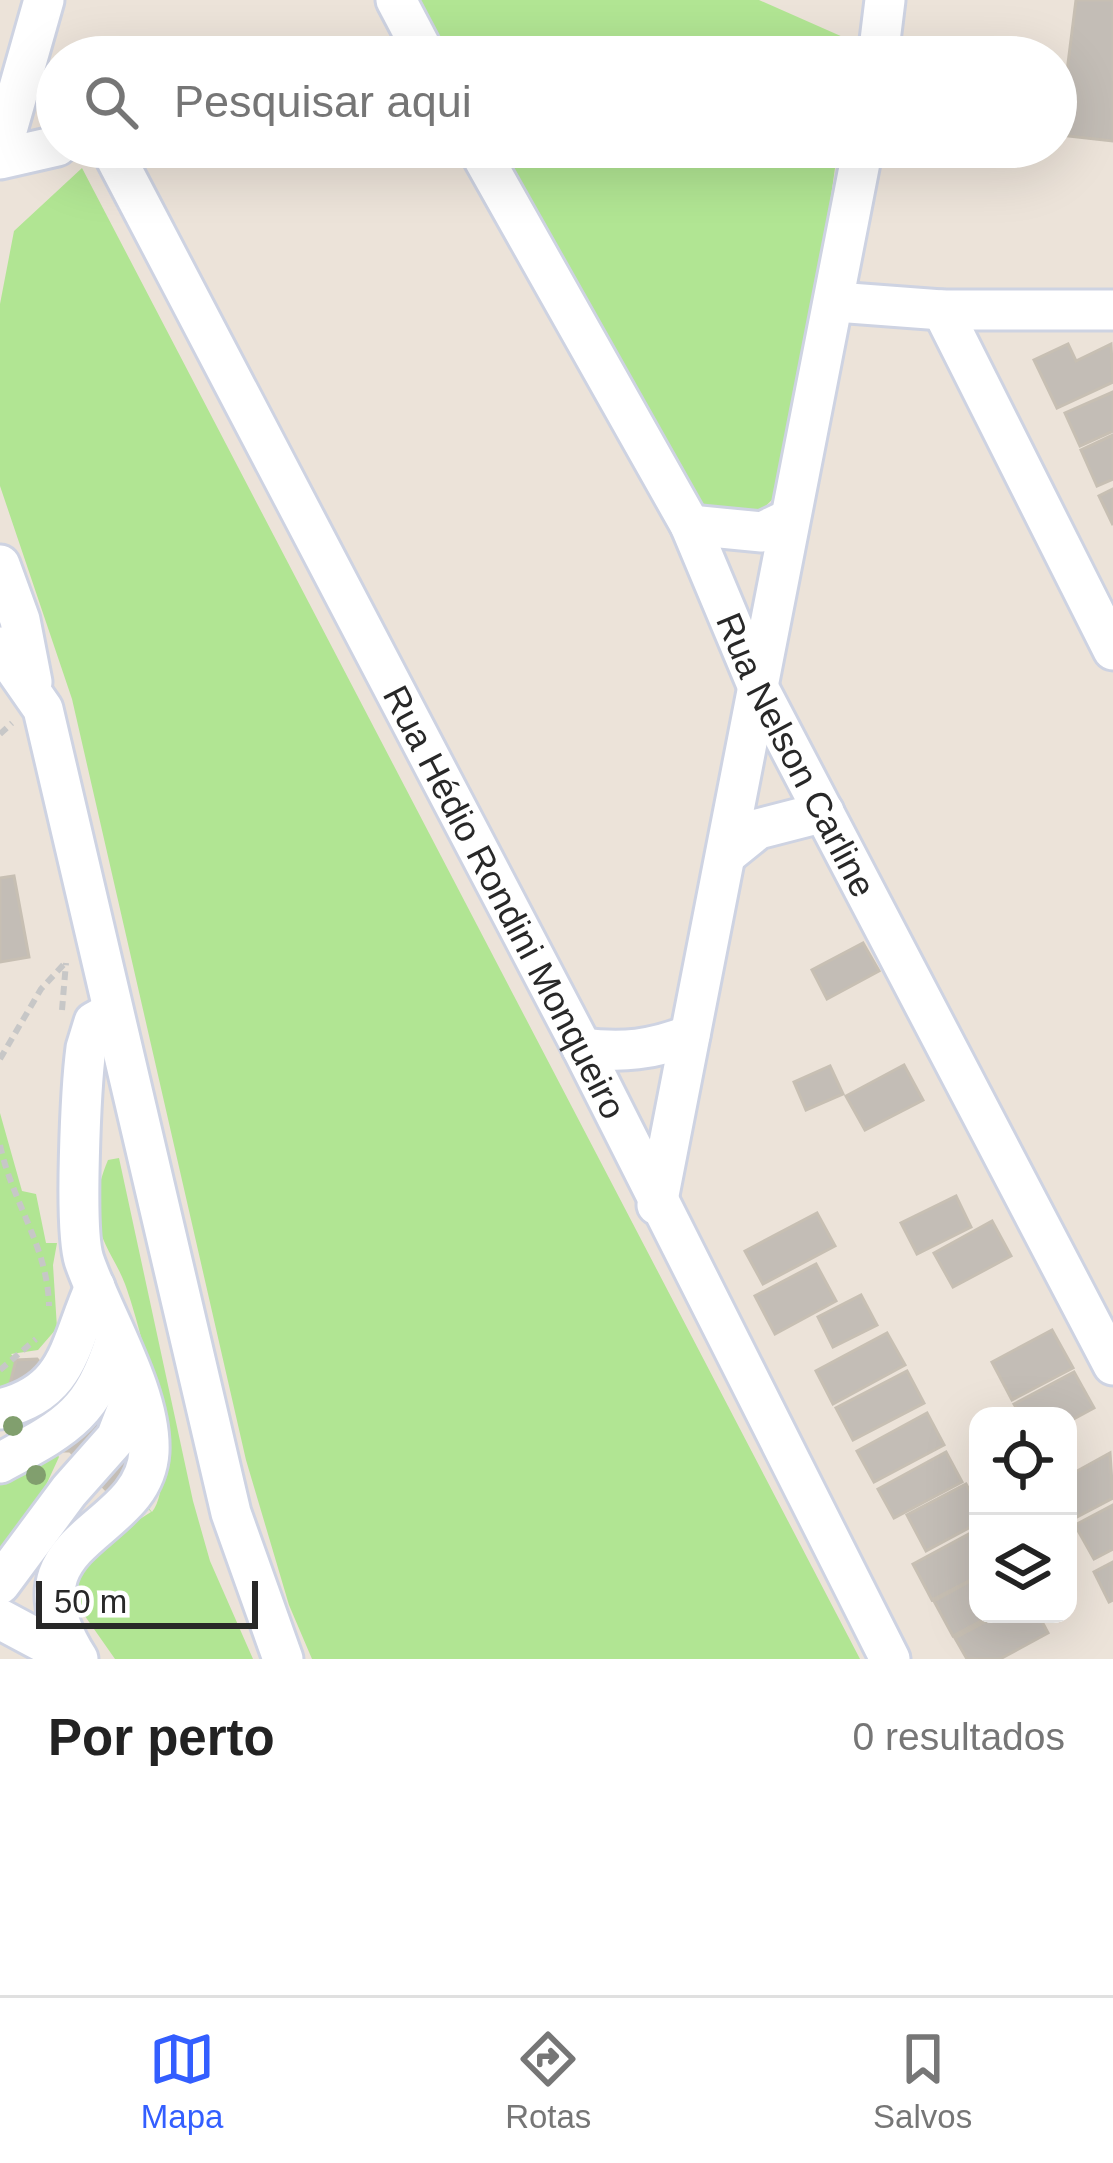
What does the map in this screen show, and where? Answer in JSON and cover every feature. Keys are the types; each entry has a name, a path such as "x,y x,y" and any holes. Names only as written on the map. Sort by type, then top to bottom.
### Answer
{"street":[{"path":"396,0 415,36"},
{"path":"881,36 885,0"},
{"path":"36,150 0,157 10,93 41,10"},
{"name":"Rua Hédio Rondini Monqueiro","path":"114,168 582,1048 890,1659"},
{"name":"Rua Nelson Carline","path":"489,168 690,525 758,685 1113,1365"},
{"path":"657,1204 858,168"},
{"path":"836,302 942,310 1113,310"},
{"path":"942,310 1113,650"},
{"path":"690,525 762,532 789,519"},
{"path":"0,565 20,620 33,688 46,722 231,1513 283,1659"},
{"path":"0,647 33,688"},
{"path":"727,854 758,829 824,812"},
{"path":"75,1659 51,1618 46,1584 62,1547 134,1492 149,1456 135,1389 80,1244 89,1033 112,1012"},
{"path":"582,1048 621,1053 656,1048 690,1035"},
{"path":"83,1166 97,1145 141,1136"},
{"path":"0,1409 45,1393 68,1355 95,1287"},
{"path":"0,1463 65,1428 85,1410 116,1339"},
{"path":"0,1584 116,1438 135,1389"},
{"path":"37,1537 70,1518 110,1513"},
{"path":"8,1620 75,1659"}],"path":[{"path":"0,1059 40,989 67,960"},
{"path":"0,1145 7,1178 30,1222 48,1279 49,1312"},
{"path":"0,1370 46,1328"}],"green space":[{"path":"412,0 759,0 841,36 431,36"},
{"path":"82,168 860,1659 312,1659 289,1605 246,1460 72,699 0,486 0,304 14,231"},
{"path":"504,168 835,168 775,497 751,520 689,504"},
{"path":"0,1113 22,1191 36,1194 46,1243 57,1243 53,1265 57,1328 38,1350 11,1354 152,1512 160,1494 162,1467 155,1401 132,1305 97,1215 105,1166 108,1160 119,1158 193,1501 210,1561 253,1659 115,1659 73,1599 74,1584 88,1558 151,1512 25,1370 0,1390"},
{"path":"56,1452 59,1457 13,1557 0,1567 0,1478"}],"building":[{"path":"1076,0 1113,0 1113,141 1077,137 1077,36 1071,36"},
{"path":"1068,344 1076,361 1111,344 1113,382 1057,408 1034,360"},
{"path":"1113,392 1113,431 1080,446 1065,413"},
{"path":"1113,435 1113,479 1097,486 1081,450"},
{"path":"1113,489 1113,525 1099,496"},
{"path":"14,876 29,957 0,962 0,878"},
{"path":"863,943 879,971 827,999 812,970"},
{"path":"904,1065 923,1100 865,1130 846,1096"},
{"path":"830,1066 843,1094 806,1110 794,1082"},
{"path":"956,1196 971,1227 917,1254 901,1223"},
{"path":"817,1213 835,1246 763,1284 745,1251"},
{"path":"992,1221 1011,1256 953,1287 934,1253"},
{"path":"816,1264 836,1301 775,1334 755,1296"},
{"path":"861,1295 877,1325 833,1347 818,1317"},
{"path":"1052,1330 1073,1368 1012,1400 992,1362"},
{"path":"887,1333 905,1365 833,1404 816,1371"},
{"path":"37,1359 53,1379 71,1375 68,1394 103,1407 100,1420 116,1438 125,1437 126,1461 133,1469 131,1489 108,1492 70,1451 49,1451 44,1418 21,1418 21,1393 10,1384 16,1360"},
{"path":"907,1371 924,1403 853,1440 836,1408"},
{"path":"1074,1372 1094,1408 1077,1417 1077,1407 1014,1404"},
{"path":"927,1413 944,1445 874,1482 857,1451"},
{"path":"946,1452 962,1482 894,1518 878,1489"},
{"path":"1110,1453 1113,1498 1077,1517 1077,1515 1077,1471"},
{"path":"966,1484 969,1490 969,1528 926,1551 907,1515"},
{"path":"1113,1505 1113,1549 1094,1559 1077,1524"},
{"path":"969,1534 969,1581 932,1600 913,1564"},
{"path":"1113,1562 1113,1600 1109,1602 1094,1572"},
{"path":"969,1582 969,1623 977,1623 953,1636 934,1601"},
{"path":"983,1623 1043,1623 1048,1633 1000,1659 967,1659 955,1638"}]}
